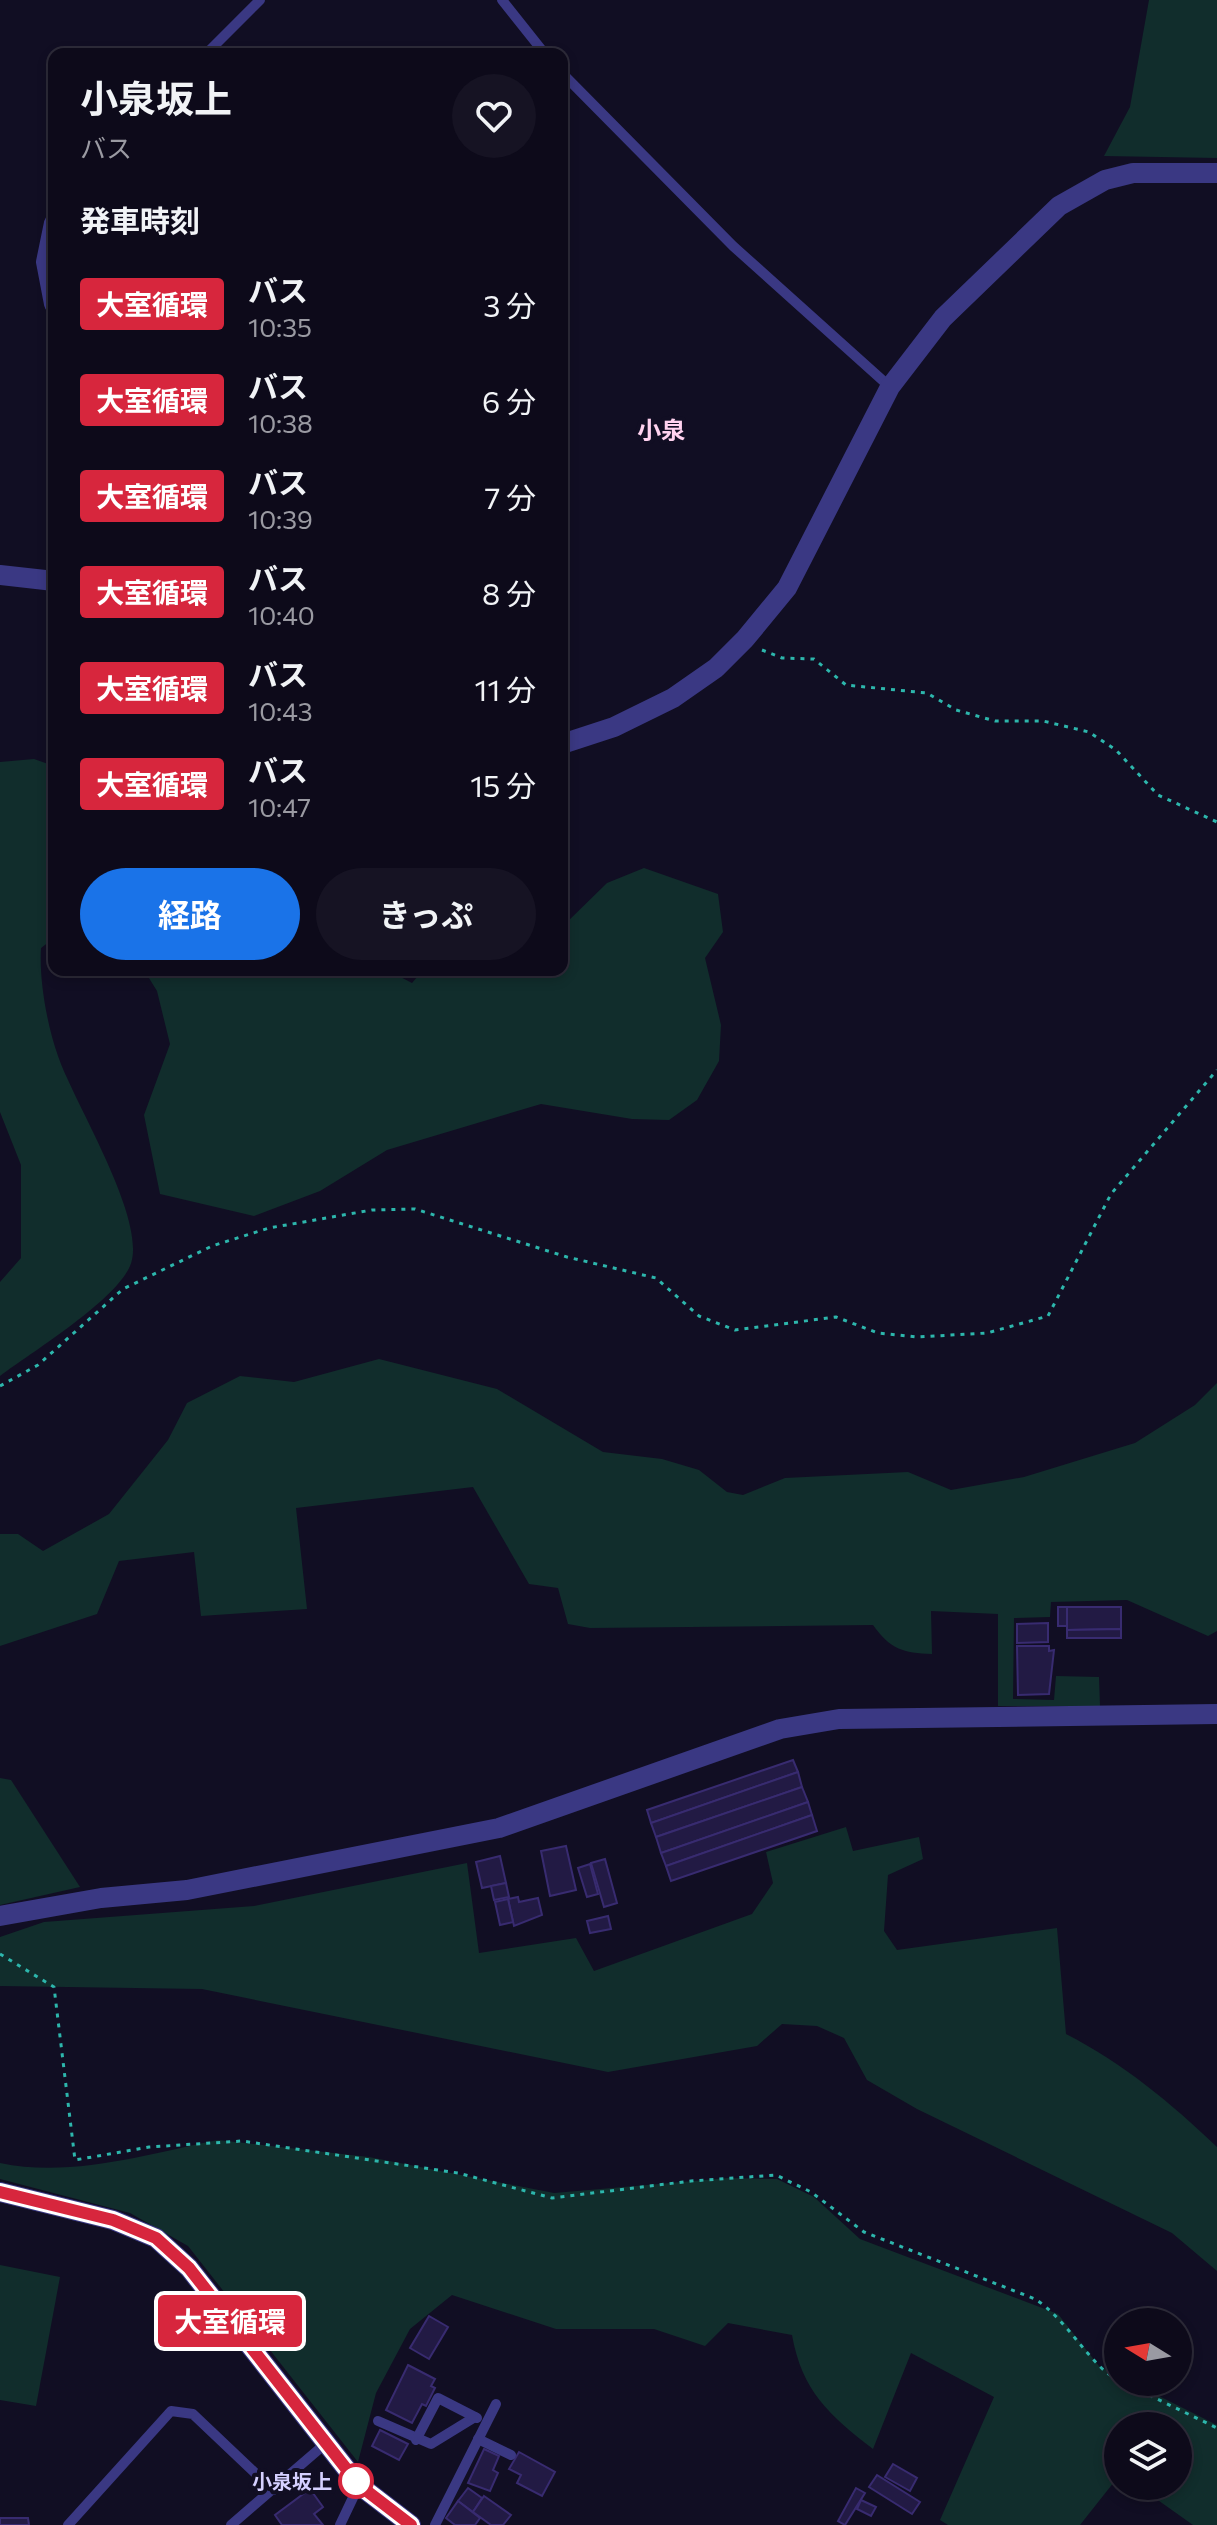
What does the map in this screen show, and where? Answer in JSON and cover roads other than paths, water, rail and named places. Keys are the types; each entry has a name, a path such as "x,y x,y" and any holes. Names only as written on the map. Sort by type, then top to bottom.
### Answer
{"street":[{"path":"568,742 614,727 673,698 716,668 745,639 787,588 890,387 943,318 1036,227 1079,193 1105,180 1133,173 1217,173"},
{"path":"48,252 48,272"},
{"path":"0,575 48,580"},
{"path":"0,1916 101,1898 187,1890 499,1828 780,1729 839,1719 1217,1714"},
{"path":"0,2192 113,2220 156,2238 189,2268 359,2485 411,2525"}],"lane":[{"path":"212,48 260,0"},
{"path":"502,0 540,48"},
{"path":"568,79 722,235 890,387"},
{"path":"416,2440 438,2398 486,2423"},
{"path":"435,2525 496,2404"},
{"path":"68,2525 171,2411 193,2414 273,2490"},
{"path":"378,2421 431,2444 475,2417"},
{"path":"478,2439 511,2455"},
{"path":"231,2525 325,2444"},
{"path":"340,2525 359,2485"}],"place":[{"name":"小泉坂上","path":"356,2481"}],"district":[{"name":"小泉","path":"661,429"}]}
